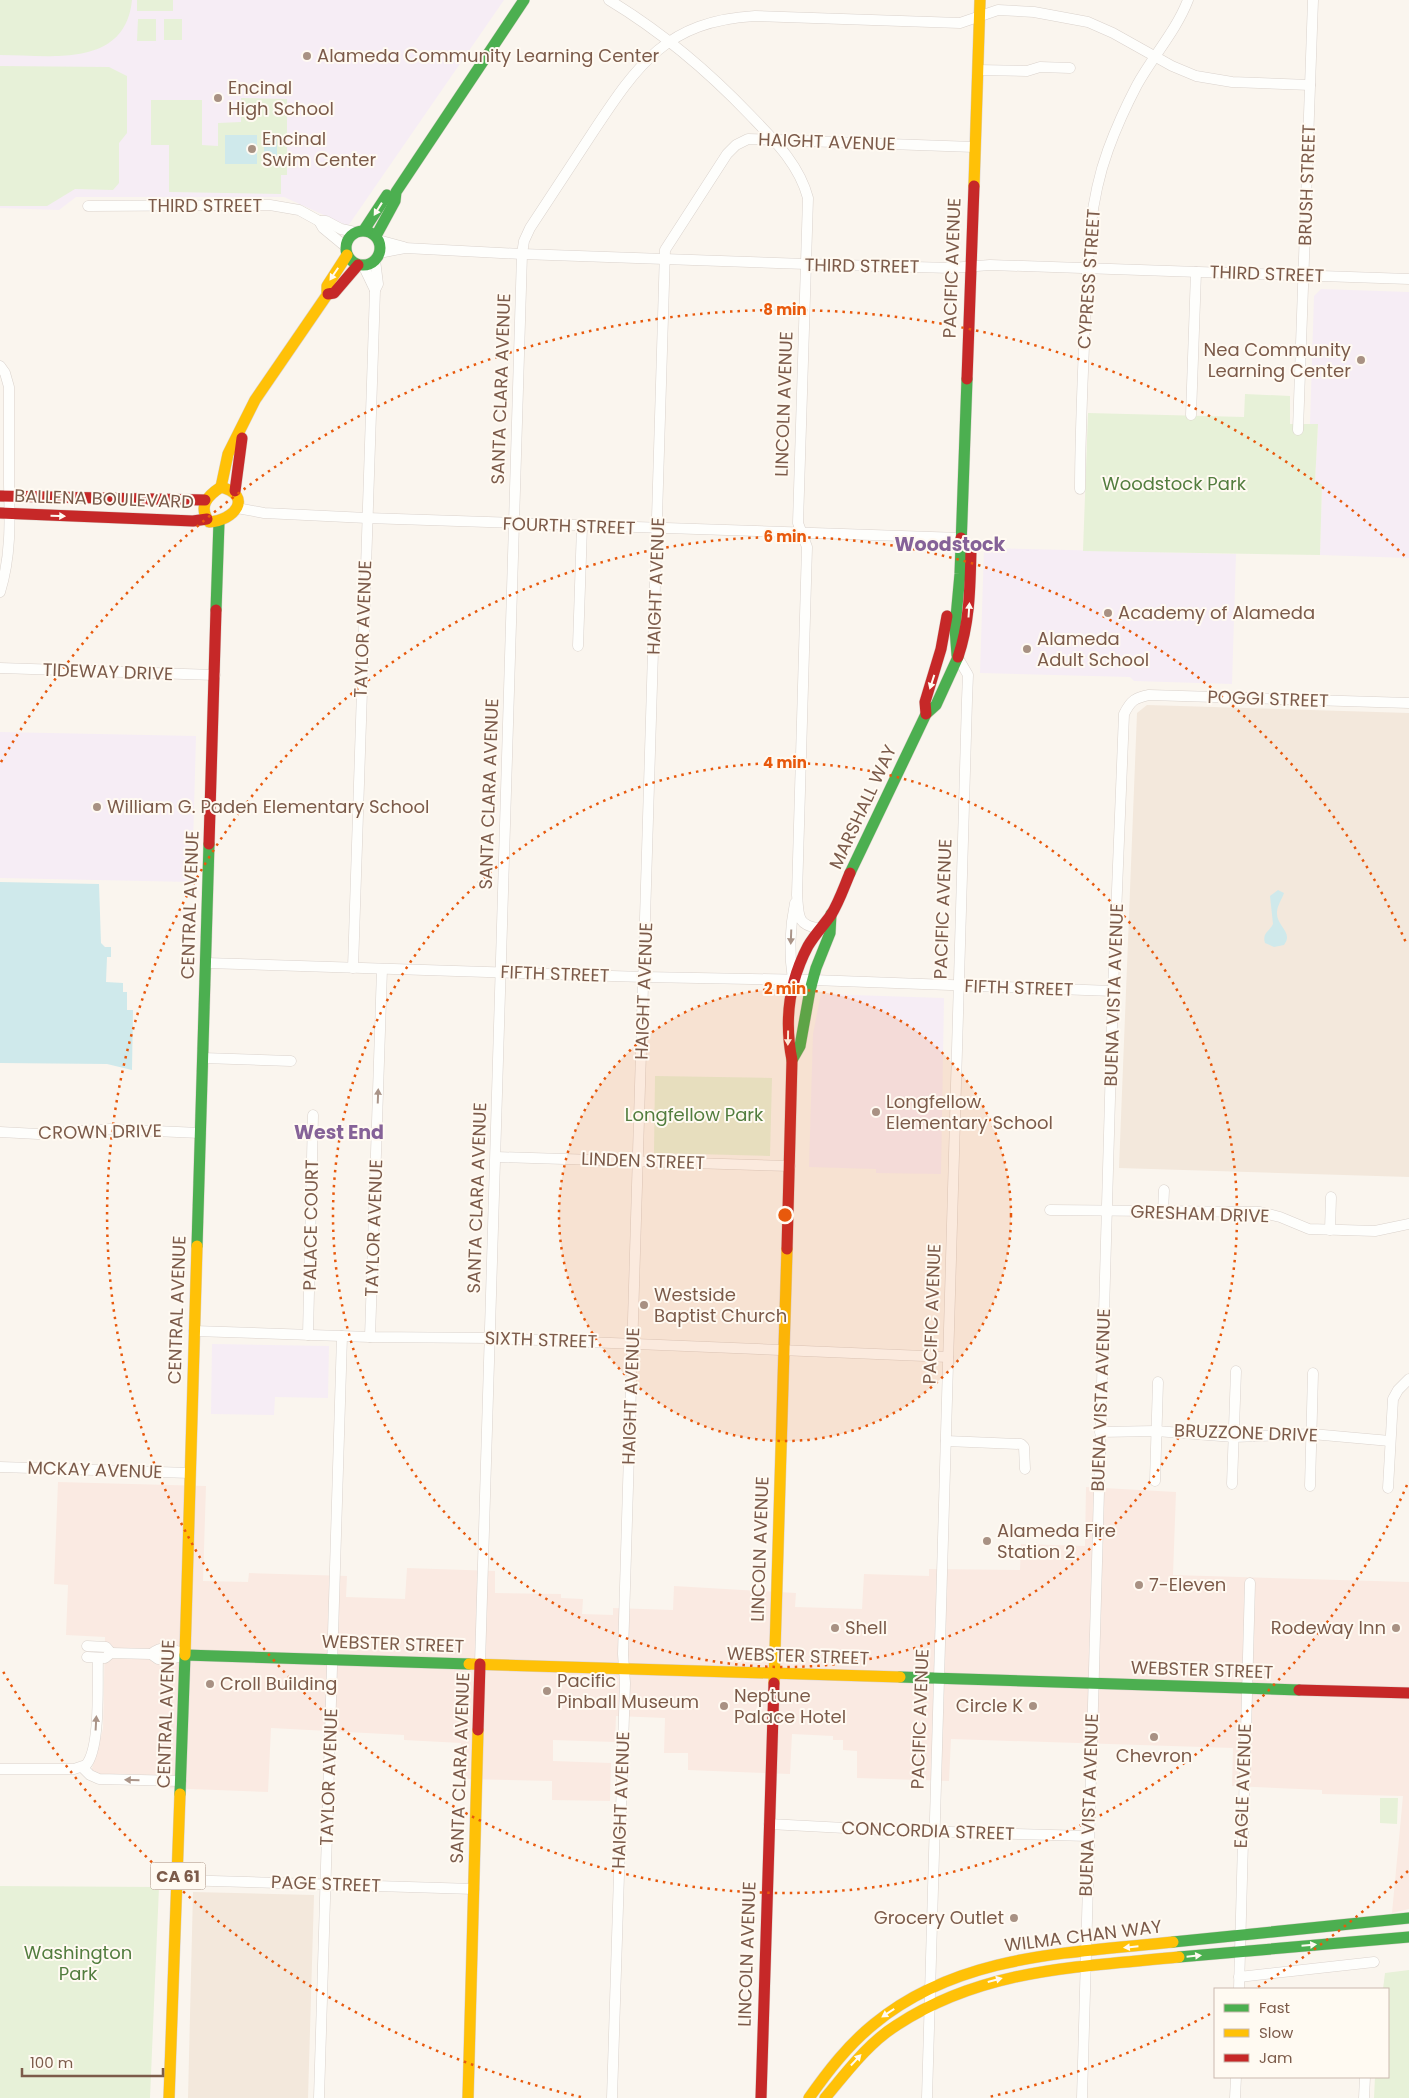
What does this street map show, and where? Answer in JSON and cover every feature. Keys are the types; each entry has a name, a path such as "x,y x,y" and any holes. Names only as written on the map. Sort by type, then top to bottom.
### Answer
{"street":[{"path":"327,295 334,293 361,265 377,257 377,238 395,201 396,192 524,0"},
{"name":"LINCOLN AVENUE","path":"609,0 670,42 706,71 775,140 795,166 804,182 808,198 798,523 807,546 797,895 800,920 804,925 818,928"},
{"name":"PACIFIC AVENUE","path":"941,650 950,596 953,547 961,538 969,267 980,0"},
{"name":"CYPRESS STREET","path":"1080,489 1087,268 1090,228 1097,189 1108,152 1137,85 1171,32 1188,0"},
{"name":"BRUSH STREET","path":"1298,430 1313,0"},
{"name":"SANTA CLARA AVENUE","path":"468,2098 522,254 524,241 530,228 626,83 646,60 690,30 733,17 755,16 960,23 998,10 1061,16 1088,22 1113,32 1196,76 1232,82 1310,85"},
{"path":"978,70 1027,71 1040,67 1070,68"},
{"name":"HAIGHT AVENUE","path":"612,2098 632,1343 639,1161 665,250 727,154 736,145 748,139 974,147"},
{"path":"221,487 230,488 235,491 238,496 237,508 229,518 219,522 209,522 204,516 202,508 205,500 221,487 228,454 235,438 246,422 258,395 327,295 327,286 346,251 350,236 359,231 387,194 396,192"},
{"name":"THIRD STREET","path":"88,206 270,206 299,210 319,221 326,221 340,228 359,231"},
{"name":"THIRD STREET","path":"319,221 323,228 346,251"},
{"path":"359,231 377,238"},
{"name":"THIRD STREET","path":"377,238 405,248"},
{"name":"THIRD STREET","path":"377,257 405,248 806,264 951,268 990,265 1409,279"},
{"path":"346,251 353,262 361,265"},
{"name":"TAYLOR AVENUE","path":"353,968 375,290 378,284 377,257"},
{"name":"TAYLOR AVENUE","path":"361,265 375,290"},
{"path":"1191,414 1196,272"},
{"path":"0,366 5,373 9,387 5,496 9,548 5,576 0,592"},
{"path":"235,491 238,458 246,422"},
{"name":"BALLENA BOULEVARD","path":"5,496 205,500"},
{"name":"FOURTH STREET","path":"237,508 264,513 367,518 961,538"},
{"name":"BALLENA BOULEVARD","path":"5,514 193,521 207,519"},
{"name":"CENTRAL AVENUE","path":"169,2098 178,1880 219,522"},
{"path":"578,646 582,526"},
{"path":"958,658 954,648 954,636 959,598 961,538"},
{"name":"MARSHALL WAY","path":"926,714 925,702 941,650"},
{"name":"PACIFIC AVENUE","path":"927,2098 968,674 958,658"},
{"name":"MARSHALL WAY","path":"793,980 818,928 831,914 926,714 936,705 958,658"},
{"name":"TIDEWAY DRIVE","path":"0,668 215,675"},
{"name":"POGGI STREET","path":"1129,703 1139,697 1149,695 1409,703"},
{"name":"BUENA VISTA AVENUE","path":"1082,2098 1092,1684 1113,991 1123,727 1124,714 1129,703"},
{"name":"LINCOLN AVENUE","path":"761,2098 790,1166 792,1060 787,1046 788,1012 793,980 791,967 792,918 797,895"},
{"name":"MARSHALL WAY","path":"813,980 830,934 831,914"},
{"name":"FIFTH STREET","path":"206,963 644,977 813,980 1113,991"},
{"name":"TAYLOR AVENUE","path":"370,1337 382,969"},
{"path":"793,980 797,1004 797,1019 801,1032"},
{"name":"LINCOLN AVENUE","path":"792,1060 800,1046 801,1032 813,980"},
{"path":"202,1058 291,1061"},
{"name":"PALACE COURT","path":"308,1335 313,1115"},
{"name":"CROWN DRIVE","path":"0,1132 38,1134 110,1129 200,1133"},
{"name":"LINDEN STREET","path":"496,1157 790,1166"},
{"path":"1164,1190 1164,1212"},
{"path":"1330,1197 1330,1230"},
{"name":"GRESHAM DRIVE","path":"1050,1210 1260,1212 1280,1217 1309,1229 1330,1230 1375,1231 1409,1224"},
{"name":"SIXTH STREET","path":"194,1331 370,1337 490,1338 948,1357"},
{"name":"TAYLOR AVENUE","path":"319,2098 342,1336"},
{"path":"1232,1484 1236,1371"},
{"path":"1310,1486 1314,1373"},
{"path":"1388,1488 1394,1399 1398,1390 1409,1379"},
{"path":"1155,1481 1158,1382"},
{"name":"BRUZZONE DRIVE","path":"1100,1432 1156,1430 1234,1437 1312,1434 1390,1442"},
{"path":"946,1441 1021,1444 1024,1447 1025,1469"},
{"name":"MCKAY AVENUE","path":"0,1467 190,1473"},
{"name":"EAGLE AVENUE","path":"1239,1988 1250,1584"},
{"name":"WEBSTER STREET","path":"87,1646 106,1647 111,1653"},
{"name":"WEBSTER STREET","path":"82,1768 90,1761 95,1738 92,1657 105,1658 111,1653 151,1654 158,1659 171,1659 185,1655 1409,1693"},
{"path":"0,1769 82,1768 90,1775 99,1779 181,1781"},
{"name":"CONCORDIA STREET","path":"769,1824 1088,1836"},
{"name":"PAGE STREET","path":"178,1880 474,1889"},
{"name":"WILMA CHAN WAY","path":"809,2098 860,2036 878,2020 930,1989 963,1974 990,1966 1030,1958 1409,1918"},
{"name":"WILMA CHAN WAY","path":"825,2098 846,2070 896,2025 954,1994 1000,1979 1042,1971 1240,1951 1409,1937"},
{"path":"1239,1977 1374,1962"},
{"path":"1235,2098 1236,2078"},
{"path":"1364,2098 1365,2078"}],"shaded area":[{"name":"Encinal High School","path":"0,0 504,0 348,226 284,197 76,197 59,210 0,208"},
{"name":"Nea Community Learning Center","path":"1321,289 1409,292 1409,558 1320,555 1322,484 1315,482 1318,425 1310,424 1314,296"},
{"name":"Academy of Alameda","path":"984,548 1236,554 1232,684 1134,681 1130,677 980,673"},
{"path":"1147,705 1409,713 1409,1177 1119,1168 1137,713"},
{"name":"William G. Paden Elementary School","path":"0,732 196,736 192,882 0,878"},
{"name":"Longfellow Elementary School","path":"821,994 944,998 941,1174 876,1173 876,1169 809,1167 813,1034"},
{"path":"212,1344 329,1346 328,1398 275,1397 274,1415 211,1414"},
{"path":"58,1482 206,1486 203,1581 248,1582 249,1573 347,1576 346,1597 405,1599 407,1568 495,1571 495,1593 561,1594 561,1598 583,1599 582,1614 613,1615 613,1608 673,1610 674,1586 796,1593 795,1607 862,1609 864,1574 929,1576 929,1569 1020,1570 1021,1544 1085,1546 1086,1487 1176,1492 1173,1575 1409,1582 1409,1909 1392,1913 1403,1796 1322,1794 1322,1790 1232,1786 1233,1748 951,1739 949,1781 857,1778 857,1751 843,1750 843,1740 833,1740 833,1736 792,1734 790,1774 688,1770 688,1753 664,1753 665,1718 616,1716 615,1742 553,1740 553,1761 611,1763 610,1801 552,1800 552,1781 461,1779 461,1743 404,1740 404,1735 271,1728 268,1792 164,1788 163,1775 96,1774 91,1772 103,1729 105,1637 66,1635 68,1585 54,1584"},
{"path":"193,1892 314,1895 308,2098 188,2098"}],"green space":[{"path":"0,0 132,0 126,22 115,38 100,48 62,56 41,56 0,55"},
{"path":"137,0 173,0 173,11 137,11"},
{"path":"138,19 156,19 156,41 137,41"},
{"path":"164,19 182,19 182,40 164,40"},
{"path":"0,66 109,67 127,76 127,133 119,143 119,183 113,190 75,189 47,206 0,206"},
{"path":"241,98 287,99 287,175 281,175 281,194 169,192 169,145 151,145 151,100 202,100 202,145 218,146 218,123 241,122"},
{"name":"Woodstock Park","path":"1245,394 1290,396 1290,424 1318,424 1315,482 1322,484 1320,555 1083,551 1088,413 1244,417"},
{"name":"Longfellow Park","path":"655,1076 772,1078 770,1156 654,1153"},
{"path":"1380,1798 1398,1798 1397,1824 1380,1823"},
{"name":"Washington Park","path":"0,1886 159,1887 150,2098 0,2098"},
{"path":"1409,1970 1409,2098 1374,2098 1375,2078 1389,2078 1389,1988 1383,1988 1385,1973"}],"water":[{"name":"Encinal Swim Center","path":"225,135 257,135 257,164 225,164"},
{"path":"264,135 277,135 277,160 264,160"},
{"path":"0,882 99,884 101,943 105,947 111,947 111,957 107,957 106,982 123,983 123,992 127,992 127,1010 133,1010 132,1070 107,1064 0,1063"},
{"path":"1278,890 1284,893 1278,907 1277,917 1286,933 1287,940 1284,945 1274,947 1265,943 1264,937 1273,924 1270,896"}],"traffic: fast":[{"path":"376,236 395,201 396,192 524,0"},
{"path":"364,230 387,195"},
{"path":"363,231 370,232 375,236 379,241 380,248 379,255 375,260 370,264 363,265 356,264 351,260 347,255 346,248 347,241 351,236 356,232 363,231"},
{"path":"957,655 955,628 960,574 967,379"},
{"path":"216,610 219,522"},
{"path":"850,873 926,714 936,705 958,657"},
{"path":"197,1246 209,844"},
{"path":"792,1060 800,1046 810,990 816,968 830,933 831,914"},
{"path":"180,1794 185,1655 469,1664"},
{"path":"900,1677 1299,1690"},
{"path":"1173,1942 1409,1918"},
{"path":"1179,1957 1409,1937"}],"traffic: slow":[{"path":"974,186 980,0"},
{"path":"221,487 228,454 255,400 327,295 327,286 347,255"},
{"path":"221,487 237,496 237,508 226,517 218,521 209,522 204,506 208,498 221,487"},
{"path":"185,1655 197,1246"},
{"path":"774,1683 787,1249"},
{"path":"469,1664 900,1677"},
{"path":"468,2098 478,1730"},
{"path":"169,2098 180,1794"},
{"path":"809,2098 839,2059 874,2024 907,2001 942,1983 979,1970 1055,1954 1173,1942"},
{"path":"825,2098 858,2058 886,2032 930,2006 964,1992 998,1981 1034,1973 1179,1957"}],"traffic: jam":[{"path":"967,379 974,186"},
{"path":"328,294 334,293 358,265"},
{"path":"235,491 242,438"},
{"path":"0,496 205,500"},
{"path":"0,513 193,521 207,519"},
{"path":"958,657 965,631 970,590 971,550 961,538"},
{"path":"209,844 216,610"},
{"path":"926,714 925,702 941,649 947,616"},
{"path":"787,1249 792,1060 788,1030 792,987 808,946 834,910 850,873"},
{"path":"478,1730 480,1664"},
{"path":"761,2098 774,1683"},
{"path":"1299,1690 1409,1693"}],"place":[{"name":"Alameda Community Learning Center","path":"307,56"},
{"name":"Encinal High School","path":"218,98"},
{"name":"Encinal Swim Center","path":"252,149"},
{"name":"Nea Community Learning Center","path":"1361,360"},
{"name":"Academy of Alameda","path":"1108,613"},
{"name":"Alameda Adult School","path":"1027,649"},
{"name":"William G. Paden Elementary School","path":"97,807"},
{"name":"Longfellow Elementary School","path":"876,1112"},
{"name":"Westside Baptist Church","path":"644,1305"},
{"name":"Alameda Fire Station 2","path":"987,1541"},
{"name":"7-Eleven","path":"1139,1585"},
{"name":"Shell","path":"835,1628"},
{"name":"Rodeway Inn","path":"1396,1628"},
{"name":"Croll Building","path":"210,1684"},
{"name":"Pacific Pinball Museum","path":"547,1691"},
{"name":"Neptune Palace Hotel","path":"724,1706"},
{"name":"Circle K","path":"1033,1706"},
{"name":"Chevron","path":"1154,1737"},
{"name":"Grocery Outlet","path":"1014,1918"}],"district":[{"name":"Woodstock","path":"950,544"},
{"name":"West End","path":"339,1132"}]}
